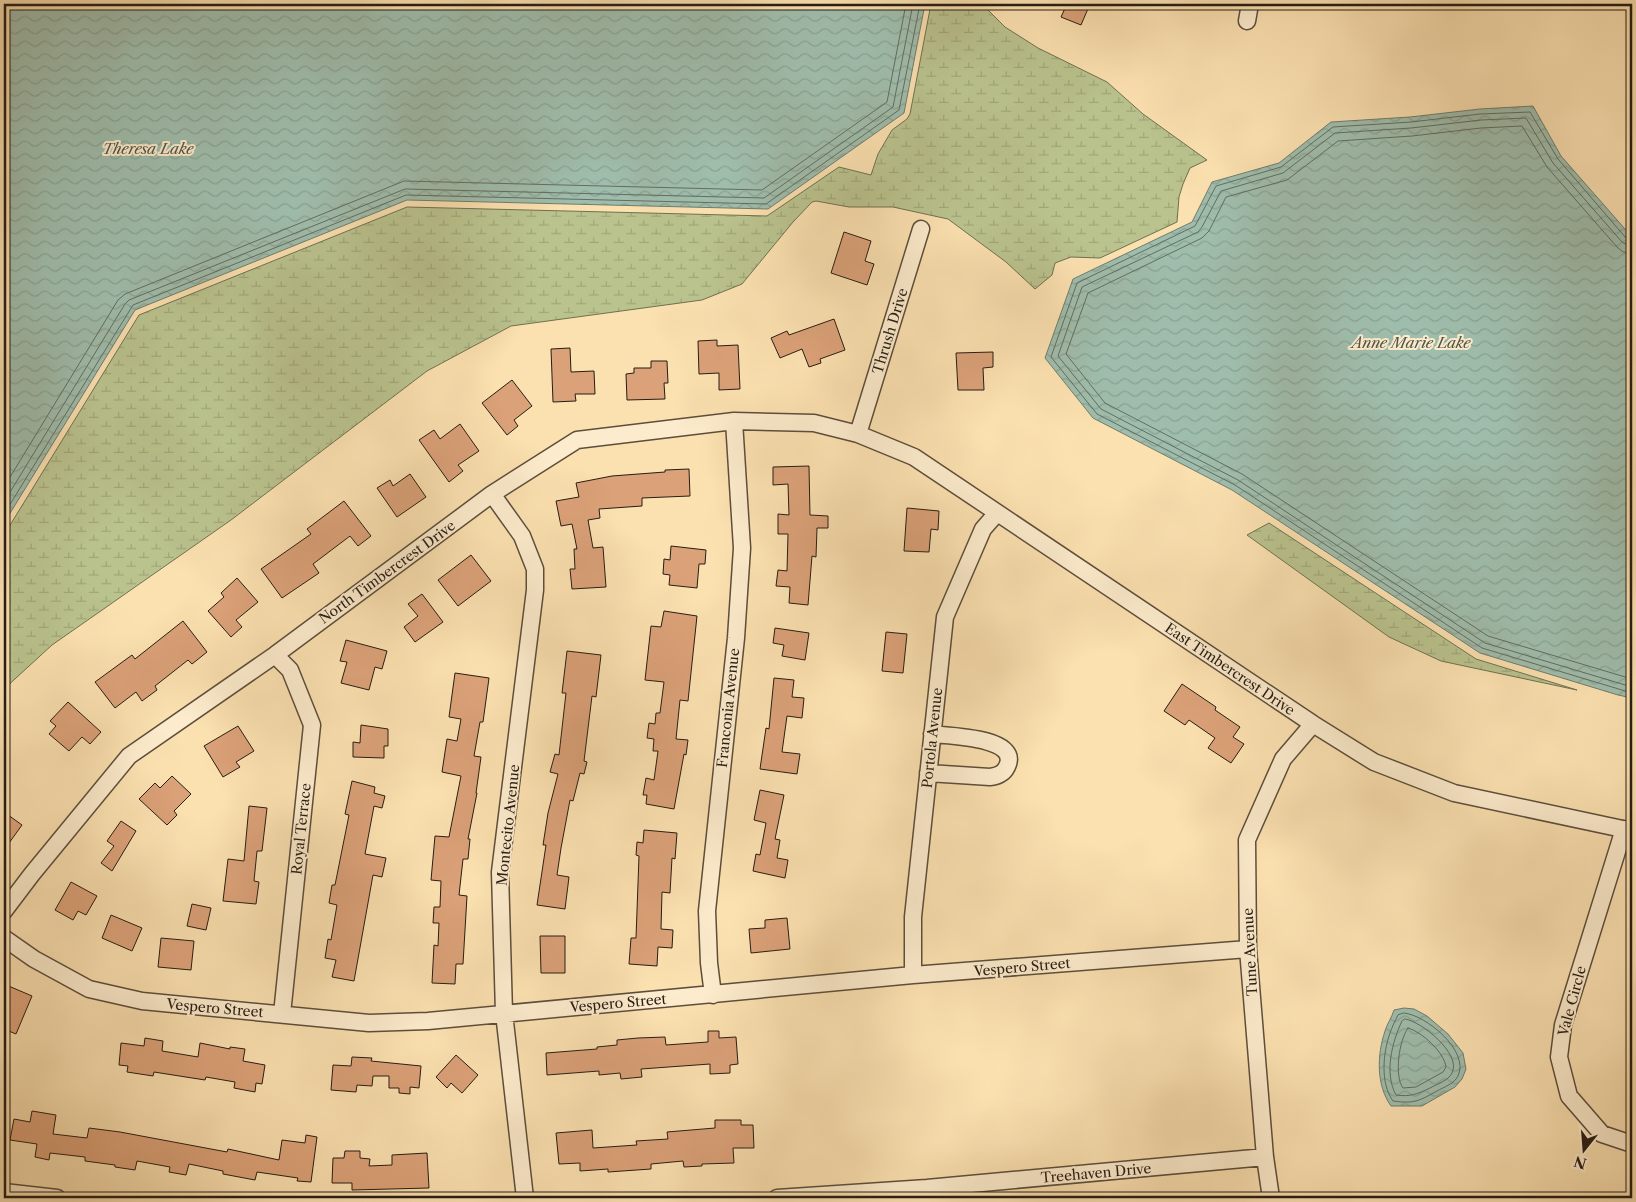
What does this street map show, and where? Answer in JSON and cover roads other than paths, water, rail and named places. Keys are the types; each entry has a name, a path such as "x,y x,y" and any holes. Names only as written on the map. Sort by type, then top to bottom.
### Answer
{"street":[{"path":"1248,21 1250,4"},
{"name":"Thrush Drive","path":"858,434 921,228"},
{"name":"North Timbercrest Drive","path":"4,911 129,756 274,655 492,494 577,440 734,421 814,423 858,434"},
{"name":"Franconia Avenue","path":"713,995 709,963 707,911 736,638 742,556 734,421"},
{"name":"East Timbercrest Drive","path":"858,434 914,457 1313,724 1374,762 1454,793 1628,830"},
{"name":"Montecito Avenue","path":"492,494 522,536 535,569 534,599 500,872 504,1013 525,1198"},
{"name":"Portola Avenue","path":"913,975 913,917 944,617 983,529 996,513"},
{"name":"Royal Terrace","path":"274,655 290,670 312,725 282,1014"},
{"name":"Tune Avenue","path":"1271,1198 1265,1157 1248,949 1247,840 1283,759 1313,724"},
{"path":"928,773 999,776 1008,762 1008,753 998,744 932,734"},
{"name":"Vale Circle","path":"1628,830 1562,1025 1559,1058 1570,1096 1602,1134 1632,1144"},
{"name":"Vespero Street","path":"4,938 34,959 89,989 142,1001 369,1022 428,1021 913,975 1248,949"},
{"name":"Treehaven Drive","path":"777,1198 927,1188 1265,1157"},
{"path":"4,1192 57,1198"}],"water":[{"name":"Theresa Lake","path":"4,4 925,4 904,113 768,209 407,200 135,310 4,523"},
{"name":"Anne Marie Lake","path":"1533,106 1561,156 1632,237 1632,698 1480,653 1232,490 1093,418 1045,358 1073,279 1192,222 1212,182 1279,163 1331,122"},
{"path":"1414,1009 1427,1016 1448,1034 1463,1053 1466,1069 1462,1079 1455,1087 1422,1106 1391,1106 1386,1098 1380,1079 1380,1050 1385,1031 1394,1010"}]}
